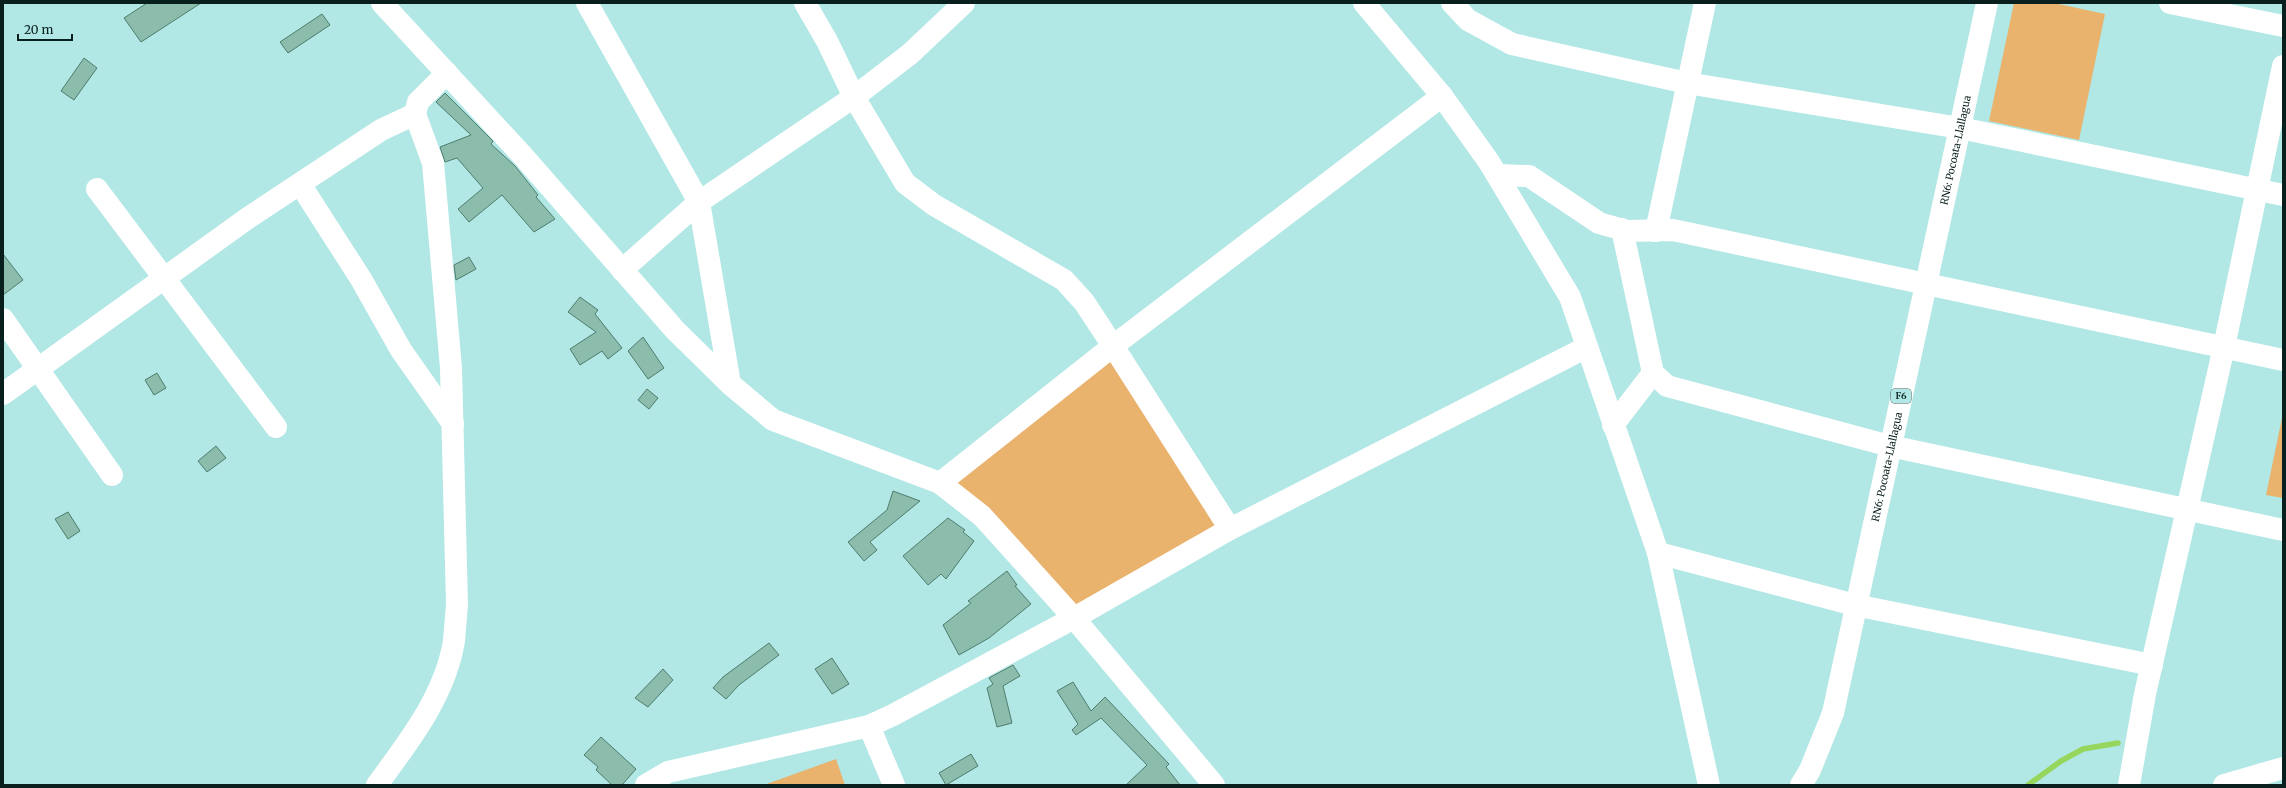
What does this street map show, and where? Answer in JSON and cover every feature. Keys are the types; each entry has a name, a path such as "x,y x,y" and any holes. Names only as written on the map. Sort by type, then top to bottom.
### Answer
{"main road":[{"path":"382,3 447,73 675,330 730,384 773,420 940,483 982,516 1074,618 1214,785"},
{"path":"587,3 698,202 730,384"},
{"path":"805,3 827,41 854,97 905,183 934,205 1064,280 1084,302 1230,529"},
{"path":"622,270 698,202 854,97 910,54 964,3"},
{"path":"1364,3 1442,96 1497,175 1570,297 1658,553 1709,785"},
{"path":"1452,3 1468,20 1512,44 1687,83 1960,128 2283,195"},
{"path":"1656,230 1705,3"},
{"name":"RN6: Pocoata-Llallagua","path":"1801,785 1810,770 1833,713 1855,605 1988,3"},
{"path":"2170,3 2283,26"},
{"path":"2129,785 2132,761 2152,665 2224,347 2283,66"},
{"path":"377,785 422,722 440,688 453,642 457,604 451,368 433,163 415,114 418,102 425,93 447,73"},
{"path":"940,483 1113,346 1442,96"},
{"path":"3,394 164,278 300,184 381,130 415,114"},
{"path":"1497,175 1529,176 1599,223 1622,229 1673,230 2283,360"},
{"path":"300,184 361,280 401,350 453,424"},
{"path":"97,189 276,427"},
{"path":"1622,229 1653,373 1667,386 1890,446 2283,530"},
{"path":"3,320 112,475"},
{"path":"646,785 668,772 869,726 893,715 1074,618 1230,529 1587,347"},
{"path":"1613,425 1653,373"},
{"path":"1658,553 1855,605 2152,665"},
{"path":"869,726 894,785"},
{"path":"2224,785 2283,768"}],"shaded area":[{"path":"2014,3 2054,3 2105,14 2079,140 1989,121"},
{"path":"1113,346 1230,529 1074,618 940,483"},
{"path":"2283,418 2283,498 2266,495"},
{"path":"836,759 845,785 764,785"}],"building":[{"path":"147,3 201,3 141,42 124,18"},
{"path":"322,14 330,25 288,53 280,42"},
{"path":"84,58 97,68 74,100 61,91"},
{"path":"445,93 493,141 491,144 515,166 538,195 536,197 555,219 534,232 502,195 469,222 458,209 483,188 457,158 445,162 440,147 471,135 436,102"},
{"path":"3,254 23,280 3,295"},
{"path":"469,257 476,269 456,280 454,265"},
{"path":"580,297 598,310 595,314 622,348 608,359 602,351 580,365 570,349 596,332 568,312"},
{"path":"643,337 664,368 648,379 628,351"},
{"path":"157,373 166,388 154,395 145,380"},
{"path":"647,389 658,398 649,409 638,400"},
{"path":"216,446 226,458 207,472 198,461"},
{"path":"893,491 920,501 870,542 877,550 864,561 848,542 887,510"},
{"path":"68,512 80,531 68,539 55,519"},
{"path":"948,518 965,530 963,532 974,541 946,579 941,574 928,585 903,556"},
{"path":"1007,571 1017,585 1015,586 1031,604 989,638 959,655 943,625 971,603 968,601"},
{"path":"769,643 779,655 739,685 726,699 713,688 723,677"},
{"path":"832,658 849,684 832,694 815,669"},
{"path":"1013,665 1020,676 1003,686 1012,723 997,727 987,688 993,684 989,678"},
{"path":"663,669 673,680 648,707 635,698"},
{"path":"1073,682 1091,711 1105,697 1169,764 1166,767 1180,785 1126,785 1147,765 1101,718 1076,735 1072,730 1078,724 1057,691"},
{"path":"601,737 636,769 622,785 612,785 596,770 598,767 584,755"},
{"path":"971,754 978,766 946,785 939,773"}],"waterway":[{"path":"2028,785 2061,761 2083,749 2118,743"}]}
